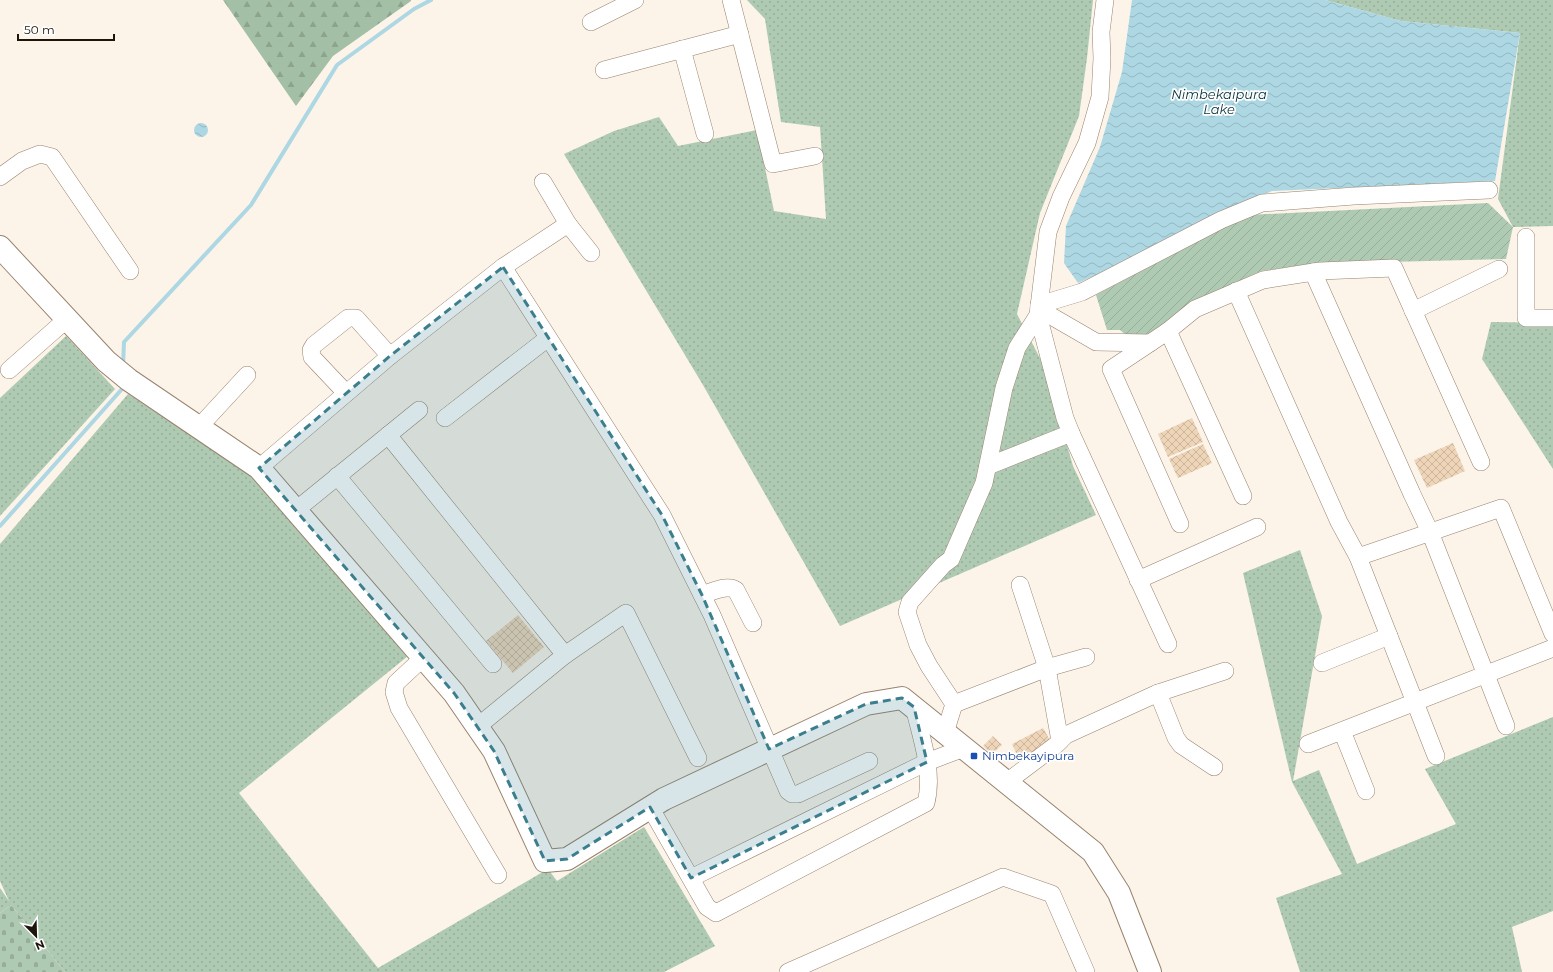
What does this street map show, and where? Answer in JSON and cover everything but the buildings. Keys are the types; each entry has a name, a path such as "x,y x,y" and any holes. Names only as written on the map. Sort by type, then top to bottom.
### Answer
{"main road":[{"path":"0,247 106,361 129,380 259,468 454,693 494,751 545,861 567,859 664,799 866,704 902,698 1093,852 1119,893 1150,972"}],"street":[{"path":"591,22 635,0"},
{"path":"731,0 773,164 815,156"},
{"path":"1105,0 1101,32 1102,58 1100,97 1087,144 1061,197 1048,232 1039,310 1065,418 1168,644"},
{"path":"604,70 740,34"},
{"path":"682,49 705,134"},
{"path":"0,178 22,161 40,154 52,158 130,271"},
{"path":"543,182 568,224 591,252"},
{"path":"954,704 928,666 918,645 907,612 910,602 951,559 984,483 1004,388 1016,348 1039,310 1082,292 1241,210 1262,203 1354,196 1489,190"},
{"path":"259,468 390,356 503,267 568,224"},
{"path":"1526,237 1526,318 1553,318"},
{"path":"503,267 662,515 702,595 788,791 792,794 798,794 869,761"},
{"path":"1180,524 1111,369 1168,331 1195,309 1263,280 1313,272 1394,268 1481,462"},
{"path":"1413,311 1499,269"},
{"path":"1313,272 1430,532 1506,726"},
{"path":"1236,291 1340,522 1358,557 1436,756"},
{"path":"1039,310 1096,342 1150,343"},
{"path":"346,393 312,356 311,350 314,345 348,318 356,318 390,356"},
{"path":"9,370 67,319"},
{"path":"1168,331 1244,496"},
{"path":"445,418 548,338"},
{"path":"199,427 246,375"},
{"path":"296,510 419,410"},
{"path":"988,466 1071,432"},
{"path":"388,435 565,655"},
{"path":"337,476 493,664"},
{"path":"1358,557 1501,508 1553,634"},
{"path":"1138,580 1257,527"},
{"path":"1020,585 1047,668 1060,741"},
{"path":"702,595 727,587 736,590 753,623"},
{"path":"477,726 565,655 626,614 698,758"},
{"path":"1322,663 1389,636"},
{"path":"1308,744 1553,648"},
{"path":"424,657 396,683 394,692 398,708 498,875"},
{"path":"954,704 1047,668 1086,658"},
{"path":"1007,782 1056,745 1066,735 1158,693 1226,671"},
{"path":"1158,693 1176,738 1181,745 1214,767"},
{"path":"945,733 954,704"},
{"path":"650,807 707,907 716,913 926,803 928,795 926,762 914,707"},
{"path":"1342,731 1366,791"},
{"path":"691,878 926,762 964,748"},
{"path":"788,972 1003,876 1052,894 1086,972"}],"highlighted area":[{"path":"503,267 662,515 702,595 769,749 866,704 902,698 914,707 927,762 691,878 650,807 567,859 545,861 494,751 454,693 259,468 390,356"}],"green space":[{"path":"223,0 411,1 333,56 296,106"},
{"path":"747,0 1093,0 1079,116 1040,213 1017,314 1044,366 1073,466 1096,515 840,626 703,385 564,154 614,131 659,117 678,146 757,130 774,211 826,219 820,127 781,122 765,19"},
{"path":"1325,0 1553,0 1553,226 1513,227 1498,199 1520,33 1401,21"},
{"path":"1488,203 1513,227 1506,259 1311,264 1261,271 1199,299 1148,336 1127,336 1120,330 1107,330 1096,295 1248,215"},
{"path":"1491,322 1553,323 1553,469 1482,359"},
{"path":"66,336 115,389 0,516 0,398"},
{"path":"128,394 252,476 408,656 239,793 378,968 548,869 557,881 644,827 715,946 664,972 65,972 11,905 0,913 0,888 9,901 0,881 0,544"},
{"path":"1300,550 1322,616 1293,781 1319,770 1357,864 1456,824 1425,769 1553,717 1553,911 1512,927 1522,972 1300,972 1276,898 1342,874 1292,782 1243,573"},
{"path":"11,905 65,972 0,972 0,913"}],"water":[{"name":"Nimbekaipura Lake","path":"1132,0 1325,0 1401,21 1520,33 1495,181 1272,191 1214,214 1078,283 1064,263 1066,226 1100,147 1122,72"},
{"path":"198,123 204,123 208,127 208,133 204,137 198,137 194,133 194,127"}],"waterway":[{"path":"123,366 124,342 251,205 337,65 414,9 431,0"},
{"path":"0,526 122,389 122,383"}],"place":[{"name":"Nimbekayipura","path":"974,756"}]}
